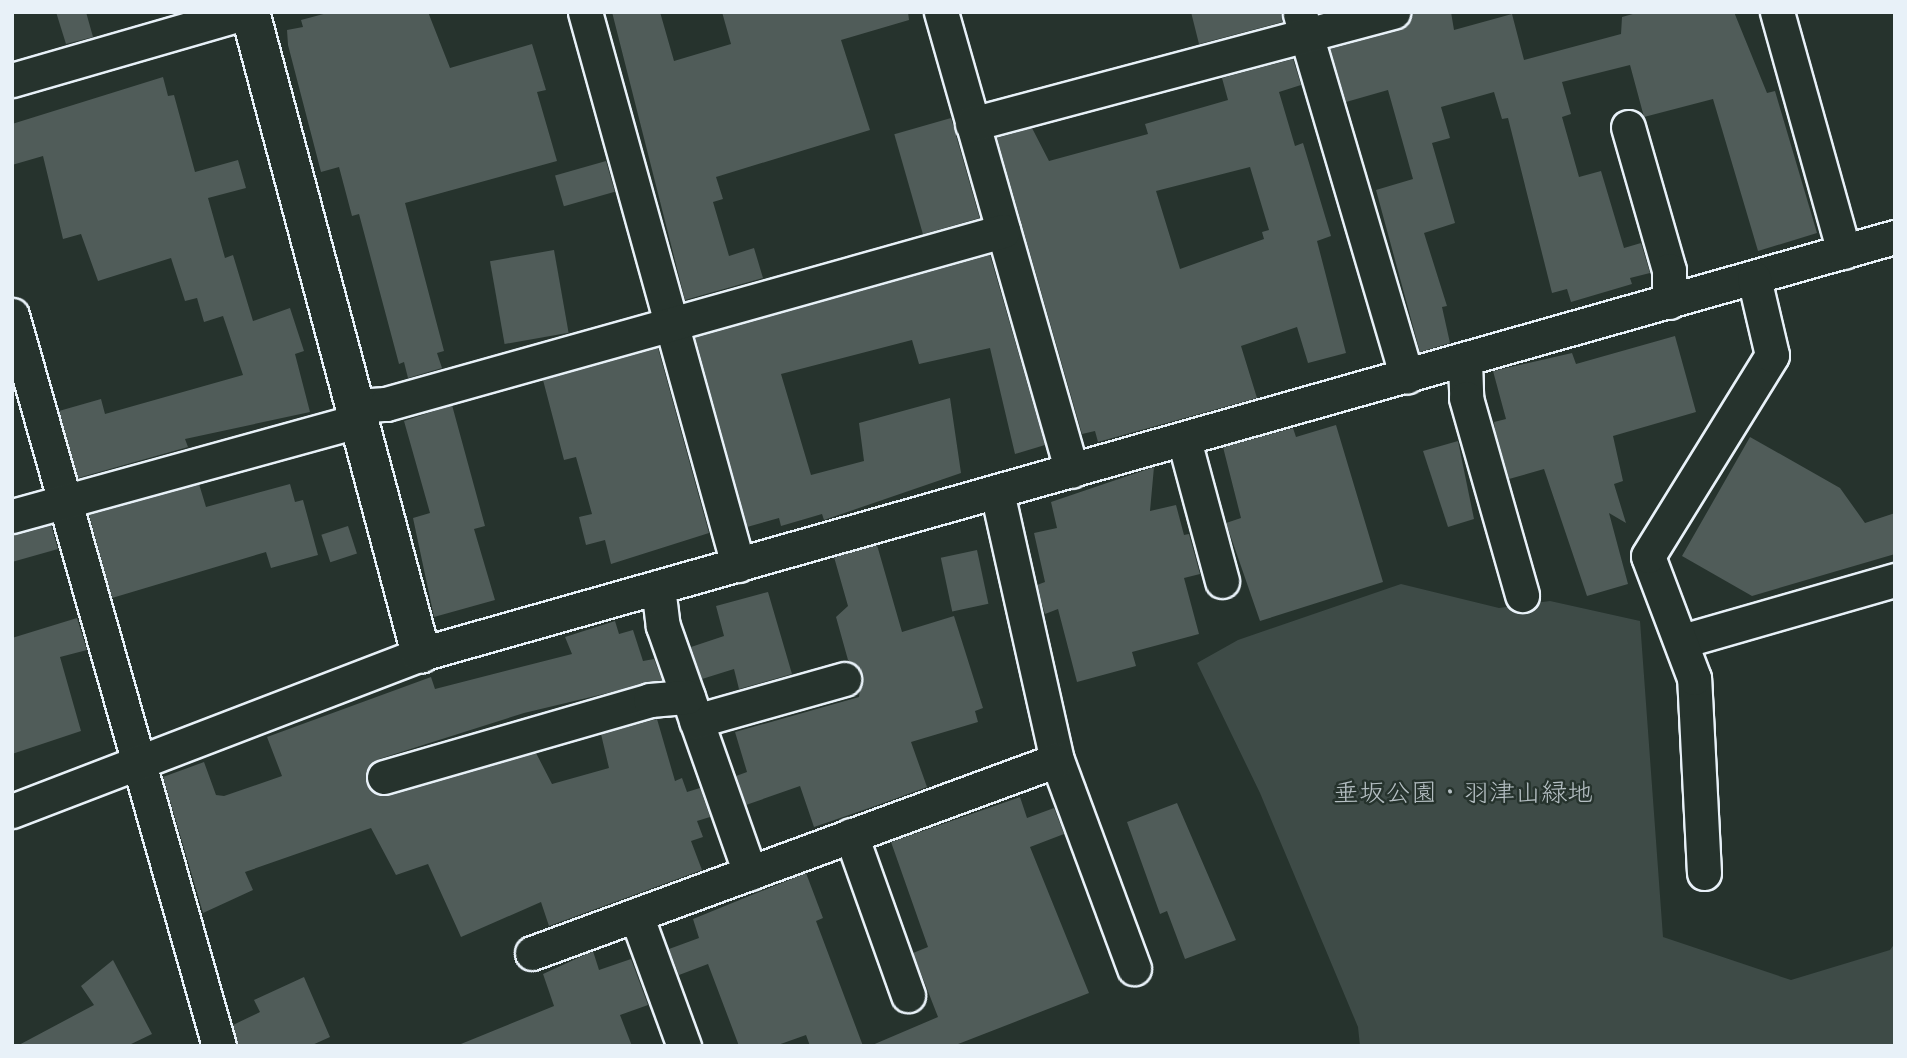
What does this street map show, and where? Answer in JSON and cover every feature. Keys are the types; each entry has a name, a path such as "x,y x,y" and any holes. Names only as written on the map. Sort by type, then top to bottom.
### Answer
{"street":[{"path":"12,80 249,12 421,654"},
{"path":"585,12 738,565"},
{"path":"941,12 1072,471"},
{"path":"972,124 1303,23 1393,12"},
{"path":"1777,12 1844,252"},
{"path":"1303,23 1407,377"},
{"path":"1628,127 1669,270 1669,302"},
{"path":"12,516 386,404 1003,231"},
{"path":"12,811 421,654 1465,361 1895,237"},
{"path":"1704,873 1694,678 1682,640 1669,621 1648,556 1772,355 1754,278"},
{"path":"12,315 219,1046"},
{"path":"1465,361 1466,398 1522,595"},
{"path":"1184,440 1222,581"},
{"path":"997,492 1057,760 1134,968"},
{"path":"1682,640 1895,580"},
{"path":"658,587 663,626 750,873"},
{"path":"384,777 650,700 692,709 844,679"},
{"path":"532,953 1057,760"},
{"path":"851,835 908,995"},
{"path":"636,915 684,1046"}],"green space":[{"name":"垂坂公園・羽津山緑地","path":"1401,584 1499,608 1550,601 1640,621 1663,937 1791,980 1890,950 1895,943 1895,1046 1360,1046 1358,1027 1260,793 1197,663 1238,640"}],"building":[{"path":"56,12 86,12 93,37 66,44"},
{"path":"331,12 428,12 450,68 532,44 546,90 537,92 557,161 405,203 444,351 437,353 442,368 408,378 404,362 399,364 359,214 352,216 339,167 321,172 288,45 287,30 303,27 301,20"},
{"path":"612,12 660,12 674,61 731,44 722,12 908,12 909,20 841,40 870,130 716,177 723,199 713,202 729,256 754,248 763,278 685,300"},
{"path":"1191,12 1281,12 1282,22 1199,44"},
{"path":"1412,12 1451,12 1454,30 1512,14 1524,60 1621,34 1622,17 1640,12 1734,12 1767,93 1775,91 1817,233 1758,251 1713,99 1644,117 1630,65 1562,82 1571,114 1562,117 1579,177 1601,171 1624,248 1641,243 1650,273 1630,278 1632,284 1571,302 1567,289 1552,293 1508,118 1502,119 1494,92 1441,107 1450,138 1432,143 1455,223 1424,233 1447,306 1442,307 1450,343 1420,352 1376,190 1413,179 1388,90 1346,102 1330,49 1399,30"},
{"path":"1293,59 1301,85 1279,92 1295,146 1303,143 1331,236 1317,241 1346,353 1308,363 1297,327 1241,346 1257,398 1098,442 1095,431 1082,434 997,138 1032,128 1049,161 1148,134 1145,124 1228,100 1222,78","holes":["1250,167 1269,230 1262,232 1264,239 1180,269 1156,191"]},
{"path":"163,77 168,96 174,95 195,172 238,160 246,188 208,198 225,258 233,255 253,321 290,308 304,351 295,354 310,412 185,439 188,447 78,478 59,411 101,399 105,414 243,375 223,316 204,322 197,298 185,301 171,258 98,281 81,234 63,239 43,156 12,165 12,124"},
{"path":"951,118 980,218 923,234 894,134"},
{"path":"606,161 615,192 564,206 555,176"},
{"path":"554,250 569,333 505,344 490,261"},
{"path":"990,255 1045,445 1015,454 990,348 919,364 912,340 781,374 811,475 864,461 859,423 950,398 961,473 824,520 822,514 781,526 779,518 747,527 695,337"},
{"path":"1675,336 1696,412 1613,436 1623,481 1614,484 1626,523 1609,513 1628,584 1587,596 1544,469 1509,479 1495,430 1494,422 1506,419 1493,371 1572,353 1576,364"},
{"path":"658,348 709,533 611,564 605,540 586,545 579,517 592,514 576,457 564,460 543,380"},
{"path":"452,405 485,526 474,529 495,600 434,617 413,518 430,513 404,421"},
{"path":"1336,425 1383,582 1260,621 1226,523 1241,518 1223,447 1293,428 1296,437"},
{"path":"1750,437 1840,488 1865,523 1895,513 1895,554 1752,596 1682,556"},
{"path":"1458,441 1474,519 1448,527 1423,451"},
{"path":"1154,467 1150,511 1176,505 1184,535 1189,534 1200,574 1184,578 1199,634 1132,652 1136,666 1077,682 1058,609 1045,614 1042,604 1037,585 1045,582 1034,533 1057,528 1051,502"},
{"path":"199,484 206,507 290,484 295,502 303,500 318,555 271,568 266,552 112,598 89,515"},
{"path":"51,525 58,549 12,562 12,535"},
{"path":"348,526 357,554 330,562 321,535"},
{"path":"877,545 902,632 954,616 983,708 975,711 978,722 911,742 927,787 878,805 814,827 800,786 746,805 736,776 747,772 735,732 859,697 862,673 848,660 836,617 848,606 834,557"},
{"path":"977,550 988,604 952,611 941,558"},
{"path":"768,592 792,674 739,689 734,669 702,679 691,647 724,636 716,606"},
{"path":"77,618 87,650 60,657 81,731 12,754 12,638"},
{"path":"615,621 619,634 633,630 643,661 654,659 662,680 524,713 379,759 366,772 366,783 379,795 389,795 536,753 552,784 609,768 601,734 657,719 675,781 682,778 687,792 700,788 710,817 697,821 703,837 691,841 702,870 549,926 541,902 461,937 428,864 396,875 371,828 245,872 253,890 203,913 163,777 204,762 216,795 224,796 282,776 267,737 431,677 435,689 572,654 565,637"},
{"path":"1020,797 1027,818 1054,808 1064,834 1030,847 1089,993 953,1046 870,1046 938,1017 913,953 928,947 891,842"},
{"path":"1177,803 1236,940 1185,959 1167,911 1160,914 1127,822"},
{"path":"806,873 823,918 816,921 863,1046 810,1046 806,1035 775,1046 739,1046 708,964 679,975 669,949 699,938 693,919"},
{"path":"593,951 599,970 631,959 648,1005 620,1015 632,1046 456,1046 554,1006 543,974"},
{"path":"113,960 152,1034 127,1046 17,1046 94,1005 81,986"},
{"path":"304,977 330,1037 310,1046 238,1046 233,1025 260,1012 254,1000"}]}
